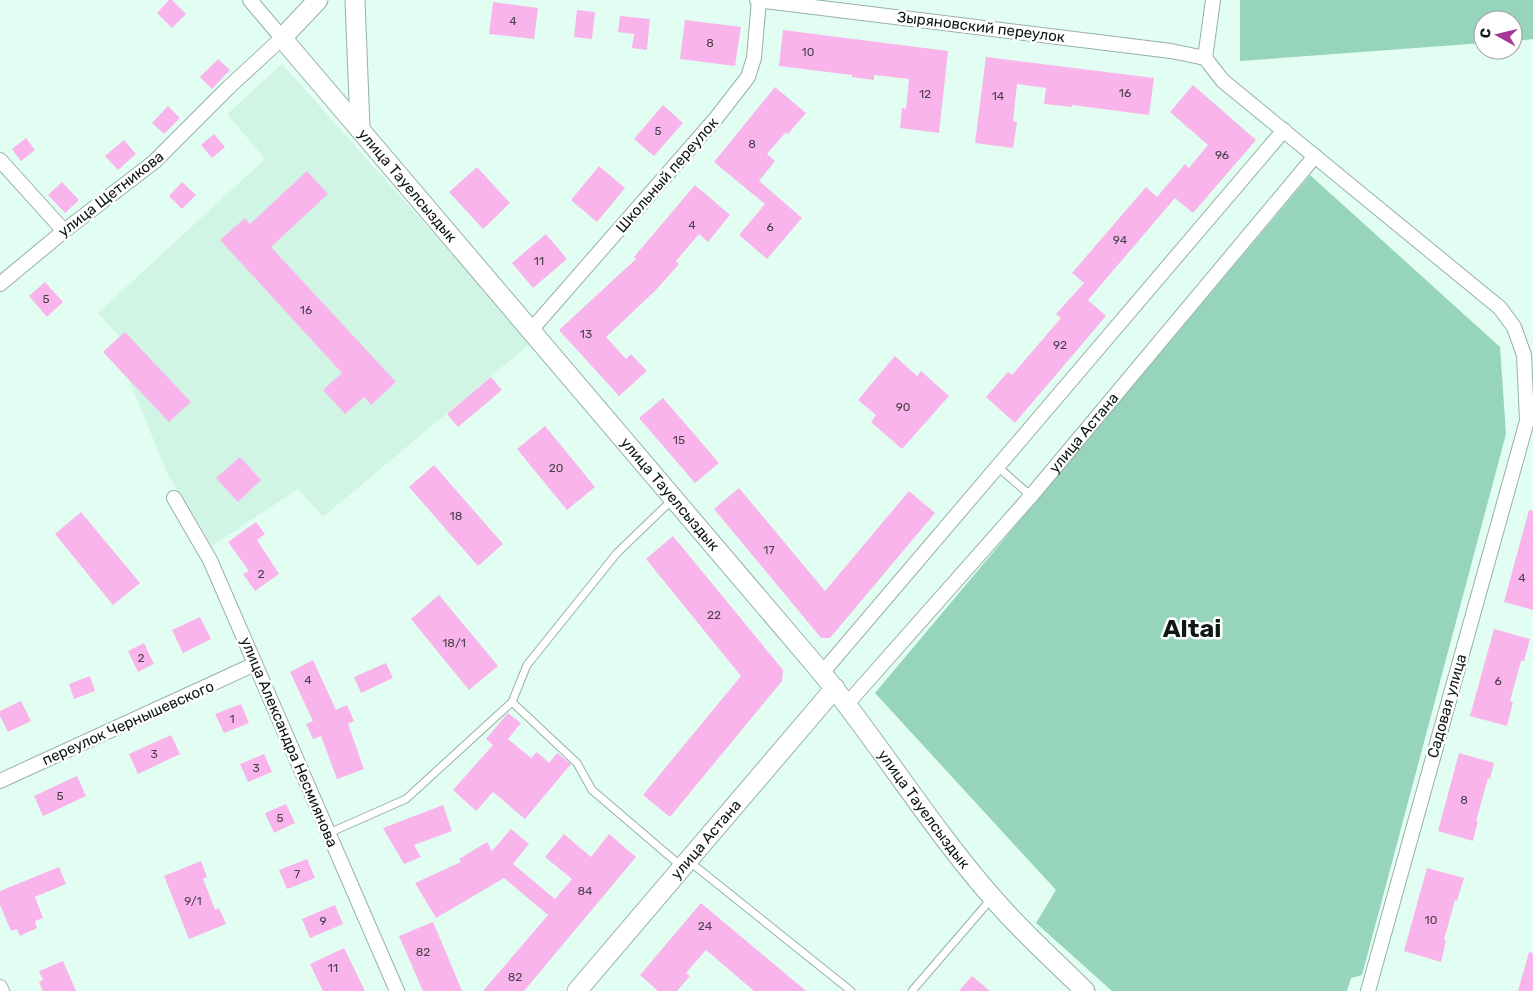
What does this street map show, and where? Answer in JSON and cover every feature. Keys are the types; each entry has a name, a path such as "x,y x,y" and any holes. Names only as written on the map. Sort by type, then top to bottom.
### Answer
{"street":[{"name":"улица Тауелсыздык","path":"250,0 532,329 835,688 992,898 1085,991"},
{"path":"282,38 318,0"},
{"path":"355,0 360,127"},
{"name":"Зыряновский переулок","path":"758,0 1171,51 1205,58"},
{"name":"Школьный переулок","path":"532,329 717,117 748,77 754,58 758,0"},
{"path":"1205,58 1213,0"},
{"name":"улица Щетникова","path":"0,284 64,231 154,162 229,87 282,38"},
{"name":"Садовая улица","path":"1205,58 1223,81 1500,308 1514,327 1529,354 1530,421 1368,991"},
{"path":"822,673 1284,130"},
{"name":"улица Астана","path":"847,704 1031,496 1315,156"},
{"path":"0,160 64,231"},
{"name":"улица Александра Несмиянова","path":"174,498 210,560 397,991"},
{"name":"переулок Чернышевского","path":"0,781 255,664"},
{"name":"улица Астана","path":"577,991 835,688"},
{"path":"0,987 2,991"}],"lane":[{"path":"998,467 1031,496"},
{"path":"329,833 406,799 512,702 527,666 538,651 617,553 674,498"},
{"path":"512,702 577,763 592,790 685,864 852,991"},
{"path":"912,991 992,898"}],"shaded area":[{"path":"282,64 531,343 323,517 298,489 212,546 168,475 129,380 103,352 119,336 98,313 265,159 227,114"}],"green space":[{"path":"1240,0 1533,0 1533,39 1523,40 1523,10 1473,10 1473,44 1240,61"},
{"path":"1310,175 1500,347 1506,434 1362,975 1351,978 1347,991 1112,991 1036,923 1056,890 875,693"}],"building":[{"path":"169,0 172,0 186,14 172,28 157,13"},
{"path":"493,2 538,8 534,39 489,34"},
{"path":"577,10 595,12 592,39 574,37"},
{"path":"620,16 650,19 647,50 632,48 634,34 618,32"},
{"path":"685,20 741,27 735,66 680,59"},
{"path":"783,30 948,51 939,133 900,128 902,108 906,109 909,79 874,75 874,80 852,77 852,75 779,66"},
{"path":"986,57 1154,78 1149,115 1072,105 1072,107 1044,104 1046,88 1017,84 1013,121 1017,122 1013,148 975,143"},
{"path":"218,59 230,70 212,89 200,77"},
{"path":"1193,85 1256,140 1193,213 1175,198 1088,300 1106,316 1015,423 986,397 1008,372 1012,375 1061,318 1056,314 1084,283 1072,273 1146,187 1157,197 1185,164 1189,168 1208,145 1170,112"},
{"path":"775,87 806,113 767,154 775,161 759,181 802,218 767,259 739,235 765,204 714,162"},
{"path":"663,105 683,123 654,156 634,139"},
{"path":"168,106 180,118 164,134 152,123"},
{"path":"214,134 225,147 212,158 201,145"},
{"path":"26,138 35,150 21,161 12,149"},
{"path":"124,140 136,154 118,170 105,156"},
{"path":"599,166 625,188 597,222 571,200"},
{"path":"477,167 510,203 483,229 449,192"},
{"path":"307,171 328,194 271,247 396,382 371,405 364,397 345,414 323,390 342,373 220,240 245,218 250,224"},
{"path":"62,182 79,200 65,213 48,195"},
{"path":"182,182 196,195 182,209 169,196"},
{"path":"695,185 730,215 708,242 699,234 676,261 679,264 655,291 606,337 626,359 631,354 647,371 619,396 559,330 636,259 634,257"},
{"path":"546,234 567,259 533,288 512,263"},
{"path":"45,282 63,302 47,317 29,296"},
{"path":"125,332 191,402 169,422 103,352"},
{"path":"895,356 917,376 921,371 949,396 902,449 871,422 876,415 858,400"},
{"path":"491,377 502,390 458,427 447,414"},
{"path":"663,398 719,463 695,483 639,418"},
{"path":"545,426 595,487 567,510 517,449"},
{"path":"240,457 261,480 238,502 216,478"},
{"path":"434,465 503,544 478,566 409,487"},
{"path":"739,488 825,591 909,491 935,513 830,638 821,638 714,509"},
{"path":"1529,510 1533,511 1533,610 1504,602"},
{"path":"81,512 140,583 113,605 55,534"},
{"path":"256,522 265,534 257,540 279,574 255,591 243,574 249,571 228,542"},
{"path":"673,536 783,670 782,681 670,817 643,795 741,676 646,559"},
{"path":"439,595 498,666 469,690 411,619"},
{"path":"200,617 211,639 183,653 172,630"},
{"path":"1494,629 1530,639 1524,661 1521,661 1510,701 1513,702 1507,726 1470,716"},
{"path":"144,643 154,664 138,672 128,651"},
{"path":"313,660 336,710 347,705 354,721 348,724 364,769 337,779 321,736 313,739 306,724 313,721 290,672"},
{"path":"386,663 393,678 361,693 354,677"},
{"path":"90,676 95,691 74,699 69,684"},
{"path":"21,701 31,721 8,732 0,716 0,711"},
{"path":"241,704 249,723 224,733 215,714"},
{"path":"508,713 521,723 508,739 531,758 537,752 549,763 557,753 571,764 525,819 493,792 476,811 453,790 493,745 486,739"},
{"path":"171,735 180,754 138,774 129,754"},
{"path":"1459,753 1494,763 1476,821 1478,821 1473,841 1438,831"},
{"path":"264,754 272,772 248,782 240,764"},
{"path":"77,776 86,796 43,816 34,796"},
{"path":"286,804 295,823 274,833 265,813"},
{"path":"443,805 452,831 414,845 421,857 404,864 383,828"},
{"path":"511,829 529,844 513,864 555,899 572,879 545,857 564,834 591,857 609,834 636,857 524,991 483,991 548,915 504,878 436,918 415,883 461,862 459,859 487,842 492,851"},
{"path":"307,859 315,878 287,889 279,870"},
{"path":"201,861 207,877 203,879 215,910 219,908 226,924 189,939 164,876"},
{"path":"59,867 66,884 35,897 43,918 35,921 37,928 20,936 17,929 11,931 0,905 0,891"},
{"path":"1427,868 1464,878 1457,901 1455,900 1444,940 1446,941 1441,962 1404,951"},
{"path":"701,903 806,991 754,991 706,950 686,973 690,976 677,991 658,991 640,975"},
{"path":"335,905 343,924 310,938 302,919"},
{"path":"433,922 462,991 423,991 399,936"},
{"path":"344,948 365,991 323,991 310,964"},
{"path":"1529,952 1533,953 1533,991 1518,991"},
{"path":"63,961 76,991 43,991 39,982 43,980 39,971"},
{"path":"972,976 990,991 959,991"}],"district":[{"name":"Altai","path":"1192,628"}]}
